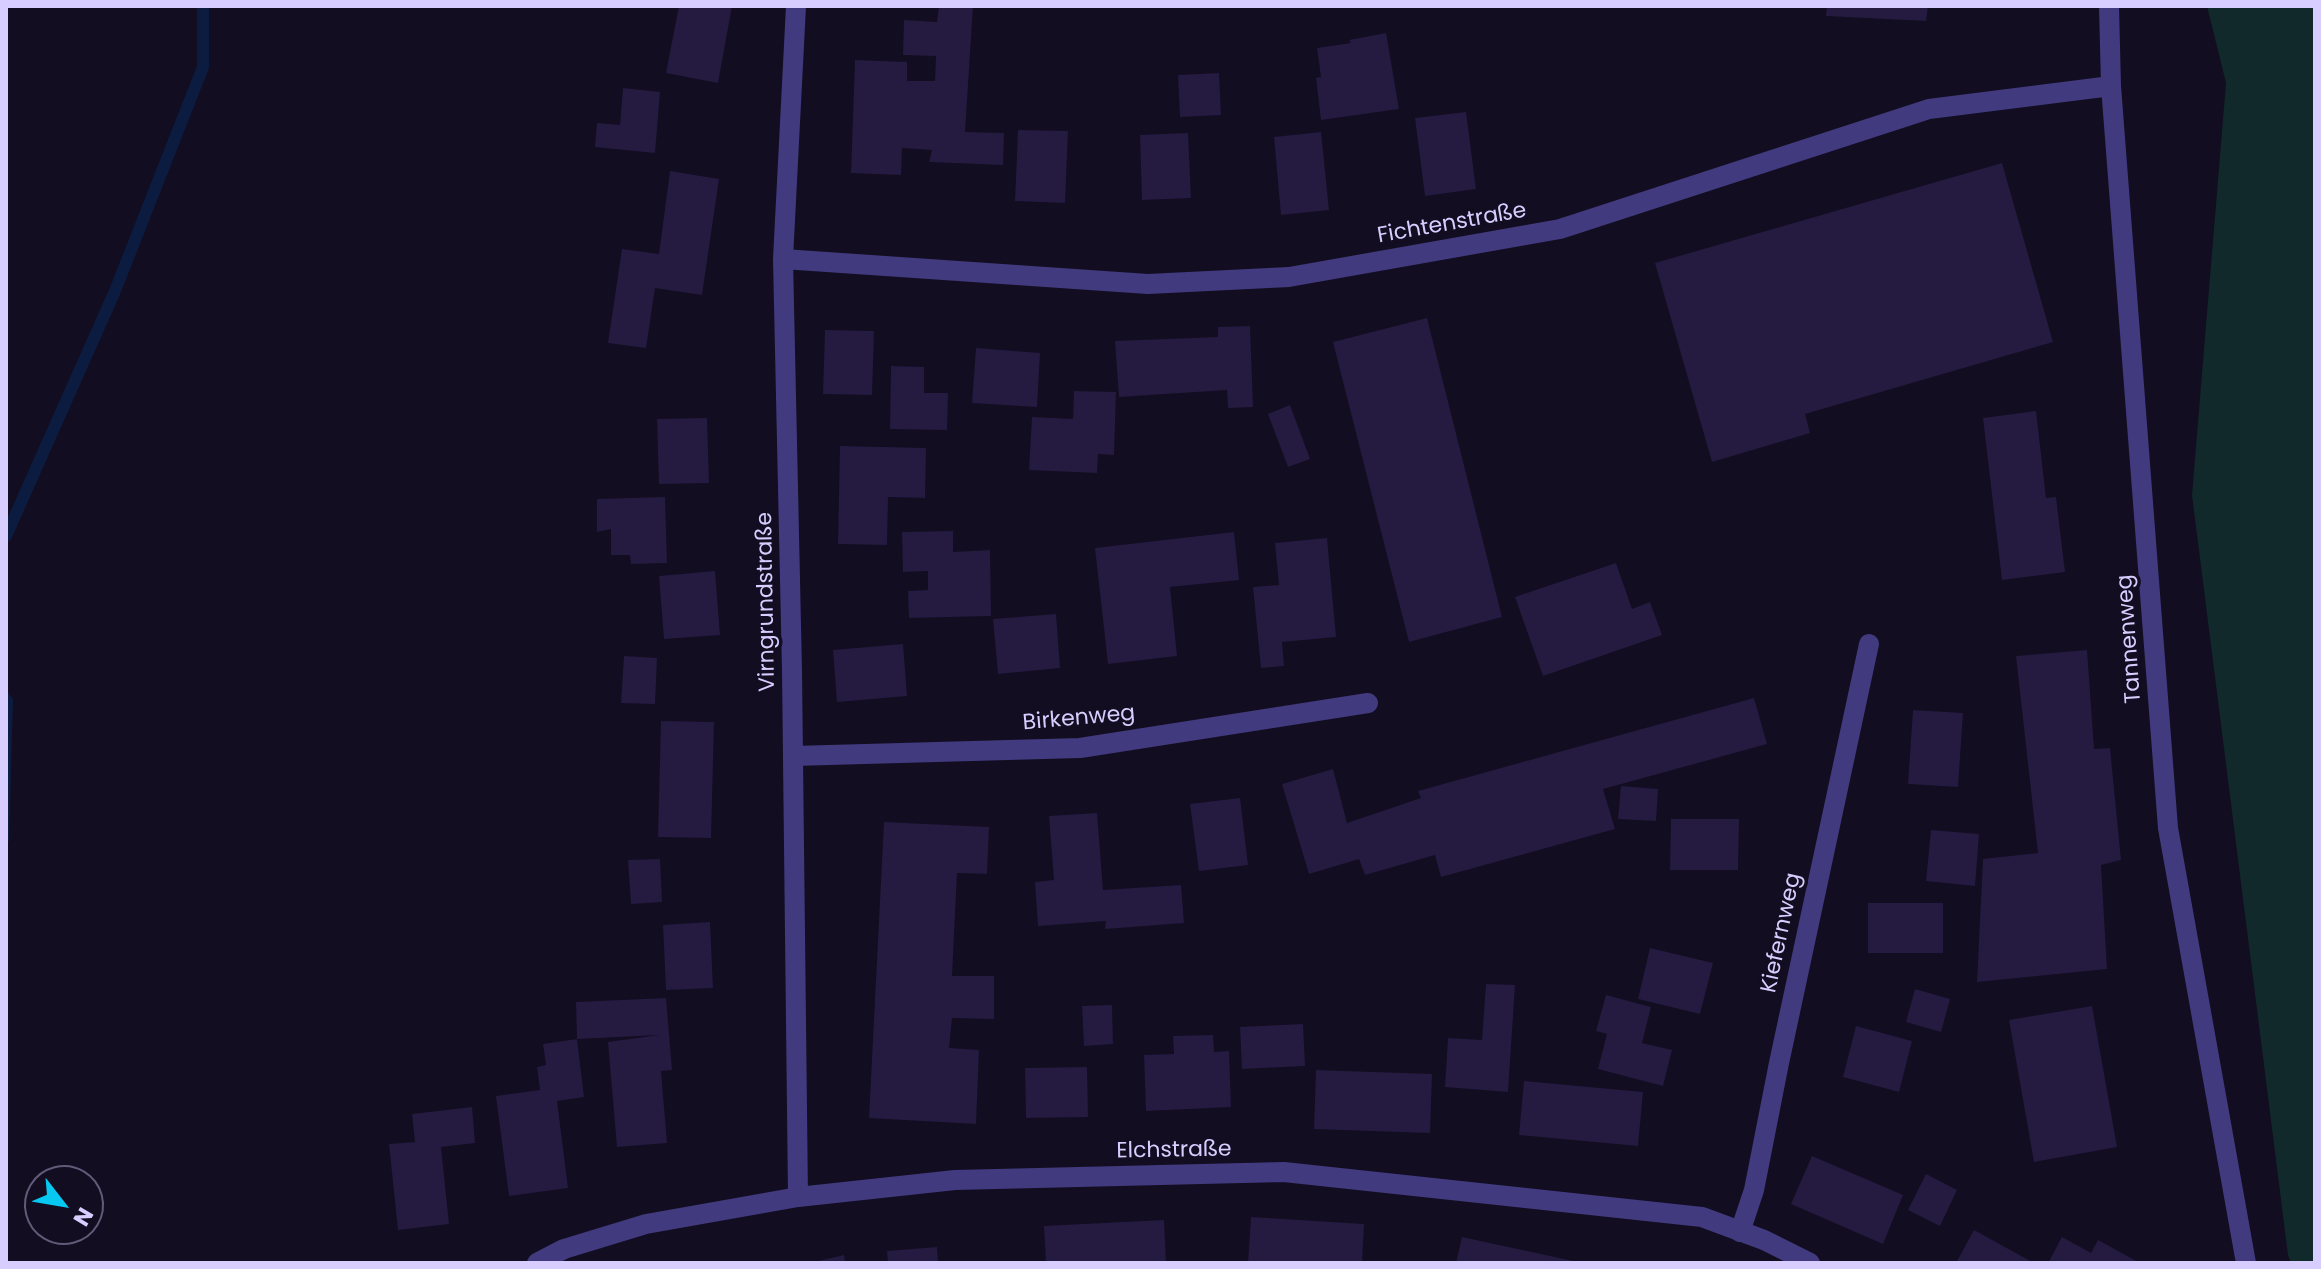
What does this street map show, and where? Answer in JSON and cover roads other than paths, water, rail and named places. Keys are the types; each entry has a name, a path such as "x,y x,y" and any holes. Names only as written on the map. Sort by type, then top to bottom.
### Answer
{"street":[{"name":"Virngrundstraße","path":"796,6 783,259 798,1197"},
{"name":"Tannenweg","path":"2109,6 2111,86 2168,828 2246,1263"},
{"name":"Fichtenstraße","path":"783,259 1148,284 1289,277 1560,229 1929,109 2111,86"},
{"name":"Kiefernweg","path":"1740,1232 1754,1190 1869,644"},
{"name":"Birkenweg","path":"793,756 1080,748 1368,703"},
{"name":"Elchstraße","path":"537,1263 564,1249 646,1224 798,1197 955,1180 1284,1172 1702,1217 1810,1263"}],"water":[{"path":"6,690 13,699 9,840 6,848"}],"waterway":[{"path":"6,536 115,291 203,67 203,6"}]}
